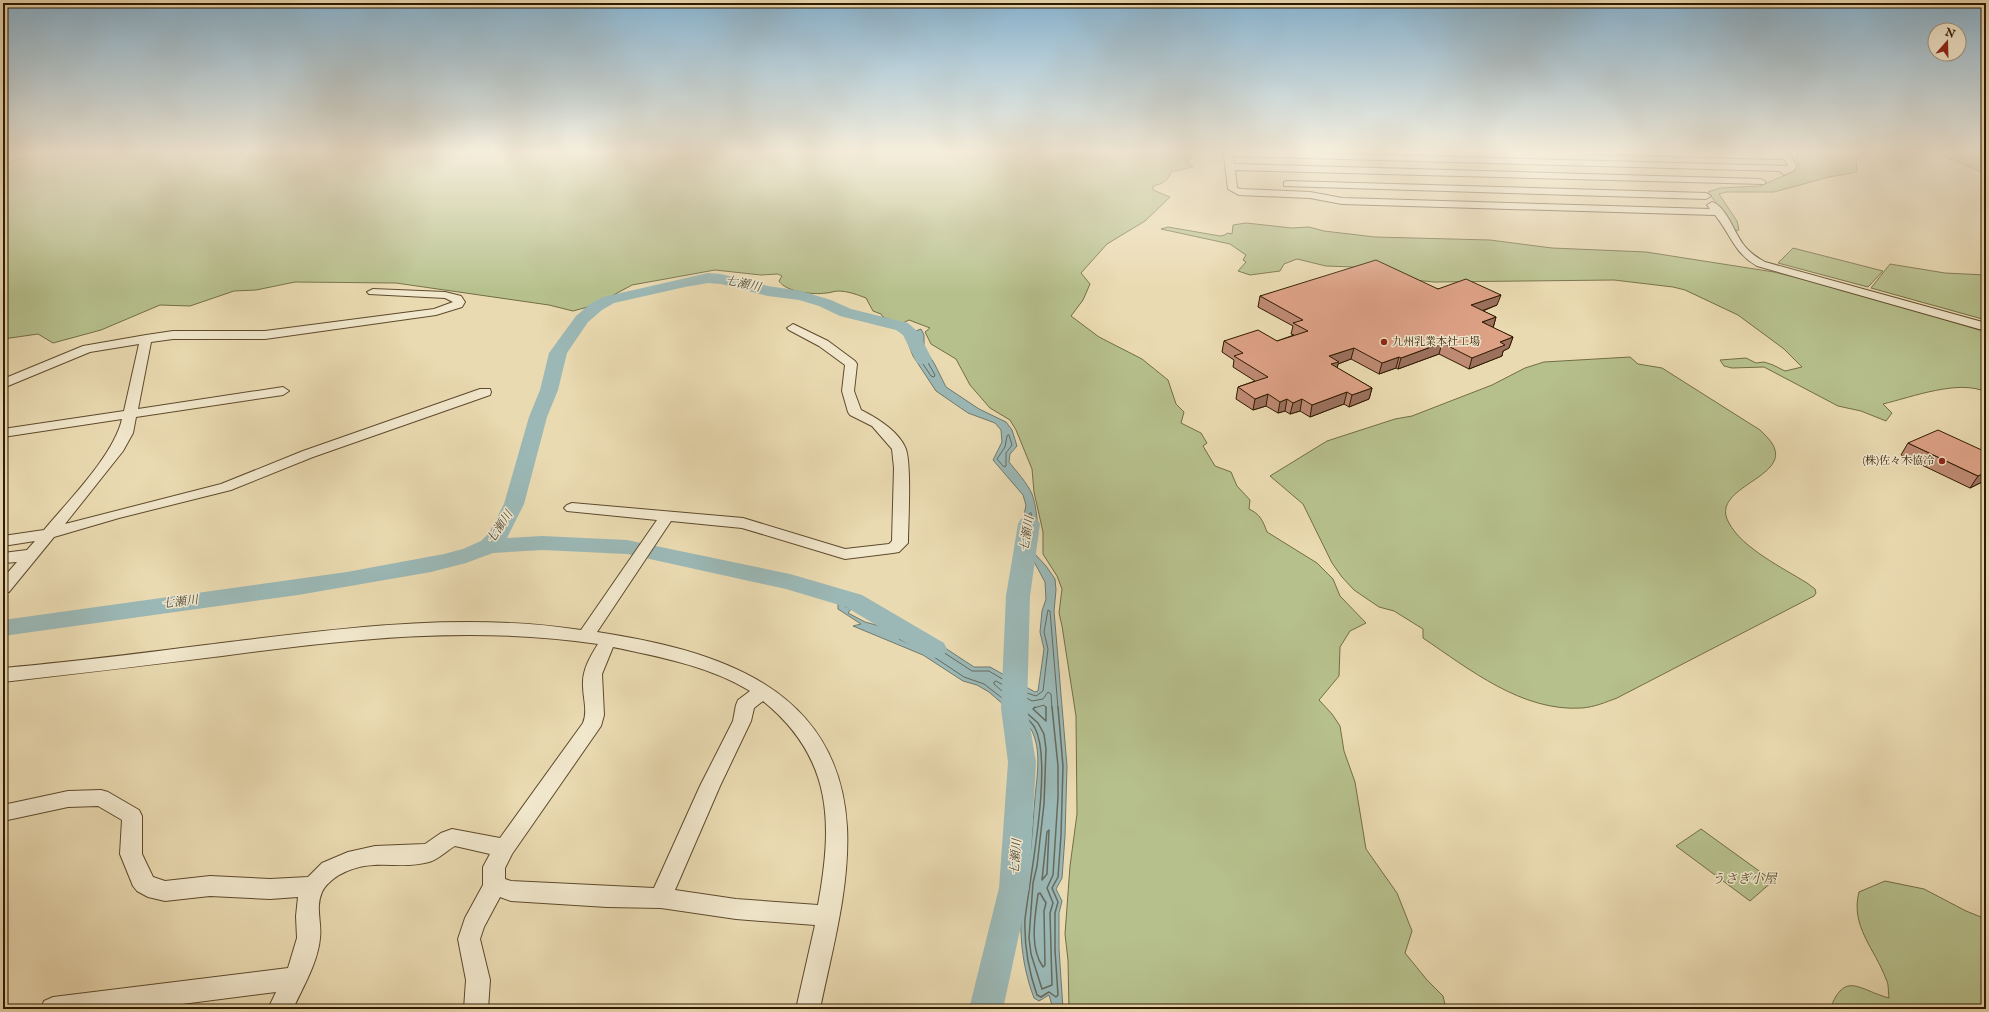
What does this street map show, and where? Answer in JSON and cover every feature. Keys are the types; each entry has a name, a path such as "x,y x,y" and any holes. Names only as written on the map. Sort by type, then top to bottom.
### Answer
{"street":[{"path":"1327,198 1342,201 1418,204 1718,212"},
{"path":"1415,198 1418,204"},
{"path":"1513,198 1519,206"},
{"path":"1626,198 1638,210"},
{"path":"1708,198 1718,212 1741,250 1746,255 1761,264 1905,303 1986,327"},
{"path":"3,384 87,349 146,339 191,334 275,334 436,312 458,306 459,302 457,298 445,295 372,292"},
{"path":"572,508 668,515 743,523 845,554 893,548 900,543 901,468 899,448 877,423 855,412 848,391 851,364 836,350 814,337 792,328"},
{"path":"7,583 32,555 116,451 126,433 146,339"},
{"path":"3,433 283,391"},
{"path":"3,541 49,534 114,515 226,487 308,454 485,392"},
{"path":"586,636 668,515"},
{"path":"3,558 32,555"},
{"path":"3,676 346,634 448,628 510,630 586,636 647,648 717,667 740,677 763,691 794,717 810,736 822,759 831,786 836,815 833,873 808,1009"},
{"path":"476,1009 478,980 468,939 473,925 485,906 494,885 494,867 505,848 592,726 596,715 592,690 593,672 609,640"},
{"path":"661,898 710,786 742,721 745,705 763,691"},
{"path":"3,813 68,799 101,798 132,816 130,848 137,872 145,884 160,891 205,886 270,889 312,886"},
{"path":"280,1009 295,978 308,942 310,934 307,913 308,899 312,886 324,873 358,858 372,855 428,853 435,850 452,837 505,848"},
{"path":"494,885 511,891 606,897 661,898 736,909 826,916"},
{"path":"53,1009 295,978"}],"green space":[{"path":"3,198 1169,198 1145,221 1107,244 1081,273 1090,284 1083,300 1071,316 1099,337 1142,359 1168,380 1176,404 1184,412 1181,423 1201,433 1207,443 1203,446 1215,466 1231,472 1237,486 1250,500 1249,509 1261,518 1267,532 1317,563 1333,579 1340,596 1366,623 1350,631 1340,647 1339,676 1319,700 1332,714 1340,726 1344,751 1355,782 1366,849 1397,893 1412,931 1405,953 1427,980 1443,996 1446,1009 1069,1009 1068,960 1065,934 1070,866 1077,814 1076,716 1059,613 1062,589 1057,576 1043,554 1043,532 1034,492 1032,469 1016,430 1010,420 990,408 970,385 956,359 931,344 925,332 930,328 909,320 901,324 883,317 881,314 873,311 866,298 853,293 838,291 821,294 800,292 782,285 779,281 782,276 778,274 761,275 715,270 632,285 595,305 573,311 549,305 396,283 295,282 256,290 234,291 190,306 160,305 101,330 53,343 38,334 3,339"},
{"path":"1713,198 1722,198 1737,221 1739,230 1735,231"},
{"path":"1246,223 1292,228 1309,227 1324,231 1375,237 1490,240 1552,248 1646,252 1774,272 1858,293 1986,332 1986,392 1975,388 1949,388 1935,390 1883,404 1892,413 1886,421 1861,411 1838,406 1764,367 1732,368 1724,366 1720,360 1746,358 1756,363 1764,362 1773,365 1785,371 1802,367 1784,349 1738,315 1685,290 1673,287 1614,280 1434,282 1403,279 1353,267 1326,266 1297,259 1284,264 1280,271 1250,275 1238,271 1246,262 1243,260 1246,255 1230,244 1161,229 1168,227 1220,236 1227,233 1232,234 1233,225"},
{"path":"1793,248 1883,271 1868,287 1778,263"},
{"path":"1890,264 1945,273 1986,275 1986,320 1871,288"},
{"path":"1630,357 1638,364 1662,368 1760,430 1771,441 1775,450 1774,460 1768,469 1729,501 1726,511 1729,523 1743,541 1764,557 1807,583 1815,589 1816,593 1814,596 1617,698 1591,707 1560,707 1538,703 1517,696 1478,675 1423,638 1423,629 1394,611 1379,607 1354,590 1332,563 1303,504 1270,476 1327,441 1395,419 1412,416 1492,385 1525,368 1544,362"},
{"name":"うさぎ小屋","path":"1701,829 1773,881 1750,901 1676,846"},
{"path":"1885,881 1924,889 1966,911 1986,919 1986,1009 1830,1009 1841,990 1847,986 1861,988 1889,998 1887,981 1861,927 1857,904 1859,892"}],"water":[{"path":"921,329 924,335 924,348 934,363 946,387 979,409 1006,422 1012,430 1017,446 1010,454 1009,462 1030,490 1035,507 1038,529 1035,534 1029,533 1034,553 1055,579 1056,590 1054,611 1067,766 1062,878 1056,889 1062,901 1059,913 1059,949 1063,1009 1053,1009 1049,995 1039,1001 1034,998 1029,984 1023,956 1021,927 1022,897 1024,882 1029,866 1038,772 1037,745 1031,729 989,692 977,685 963,681 923,655 853,626 861,624 838,609 838,602 819,596 825,595 844,597 842,594 824,589 824,587 828,586 855,595 844,606 851,609 848,613 865,622 939,644 974,667 990,667 1035,692 1038,691 1044,649 1040,632 1042,611 1046,599 1045,582 1032,558 1022,549 1020,536 1026,505 1023,495 993,460 1002,442 1001,430 995,423 968,413 936,391 913,356 905,335"}],"building":[{"name":"九州乳業本社工場","path":"1376,260 1438,289 1466,279 1501,295 1471,305 1496,317 1482,322 1513,337 1500,342 1505,345 1472,358 1442,343 1401,358 1399,357 1382,363 1354,348 1329,356 1339,362 1331,364 1372,388 1352,395 1347,392 1312,405 1302,399 1293,403 1287,399 1280,402 1268,394 1255,399 1238,387 1268,377 1234,356 1243,353 1224,341 1258,330 1277,341 1308,331 1293,323 1303,320 1260,296"},
{"path":"1938,430 1986,452 1986,472 1978,476 1908,443"}],"waterway":[{"name":"七瀬川","path":"3,628 347,580 444,562 489,546 499,533 514,504 538,417 549,390 558,353 582,319 596,307 609,300 685,282 708,278 721,279 768,291 801,296 825,303 846,313 902,326 910,332 923,359"},
{"name":"七瀬川","path":"986,1009 1014,888 1022,762 1014,708 1018,596 1029,524"},
{"path":"490,546 542,543 627,547 735,569 790,582 854,601 935,649"}],"place":[{"name":"九州乳業本社工場","path":"1384,342"},
{"name":"(株)佐々木協冷","path":"1942,461"}]}
